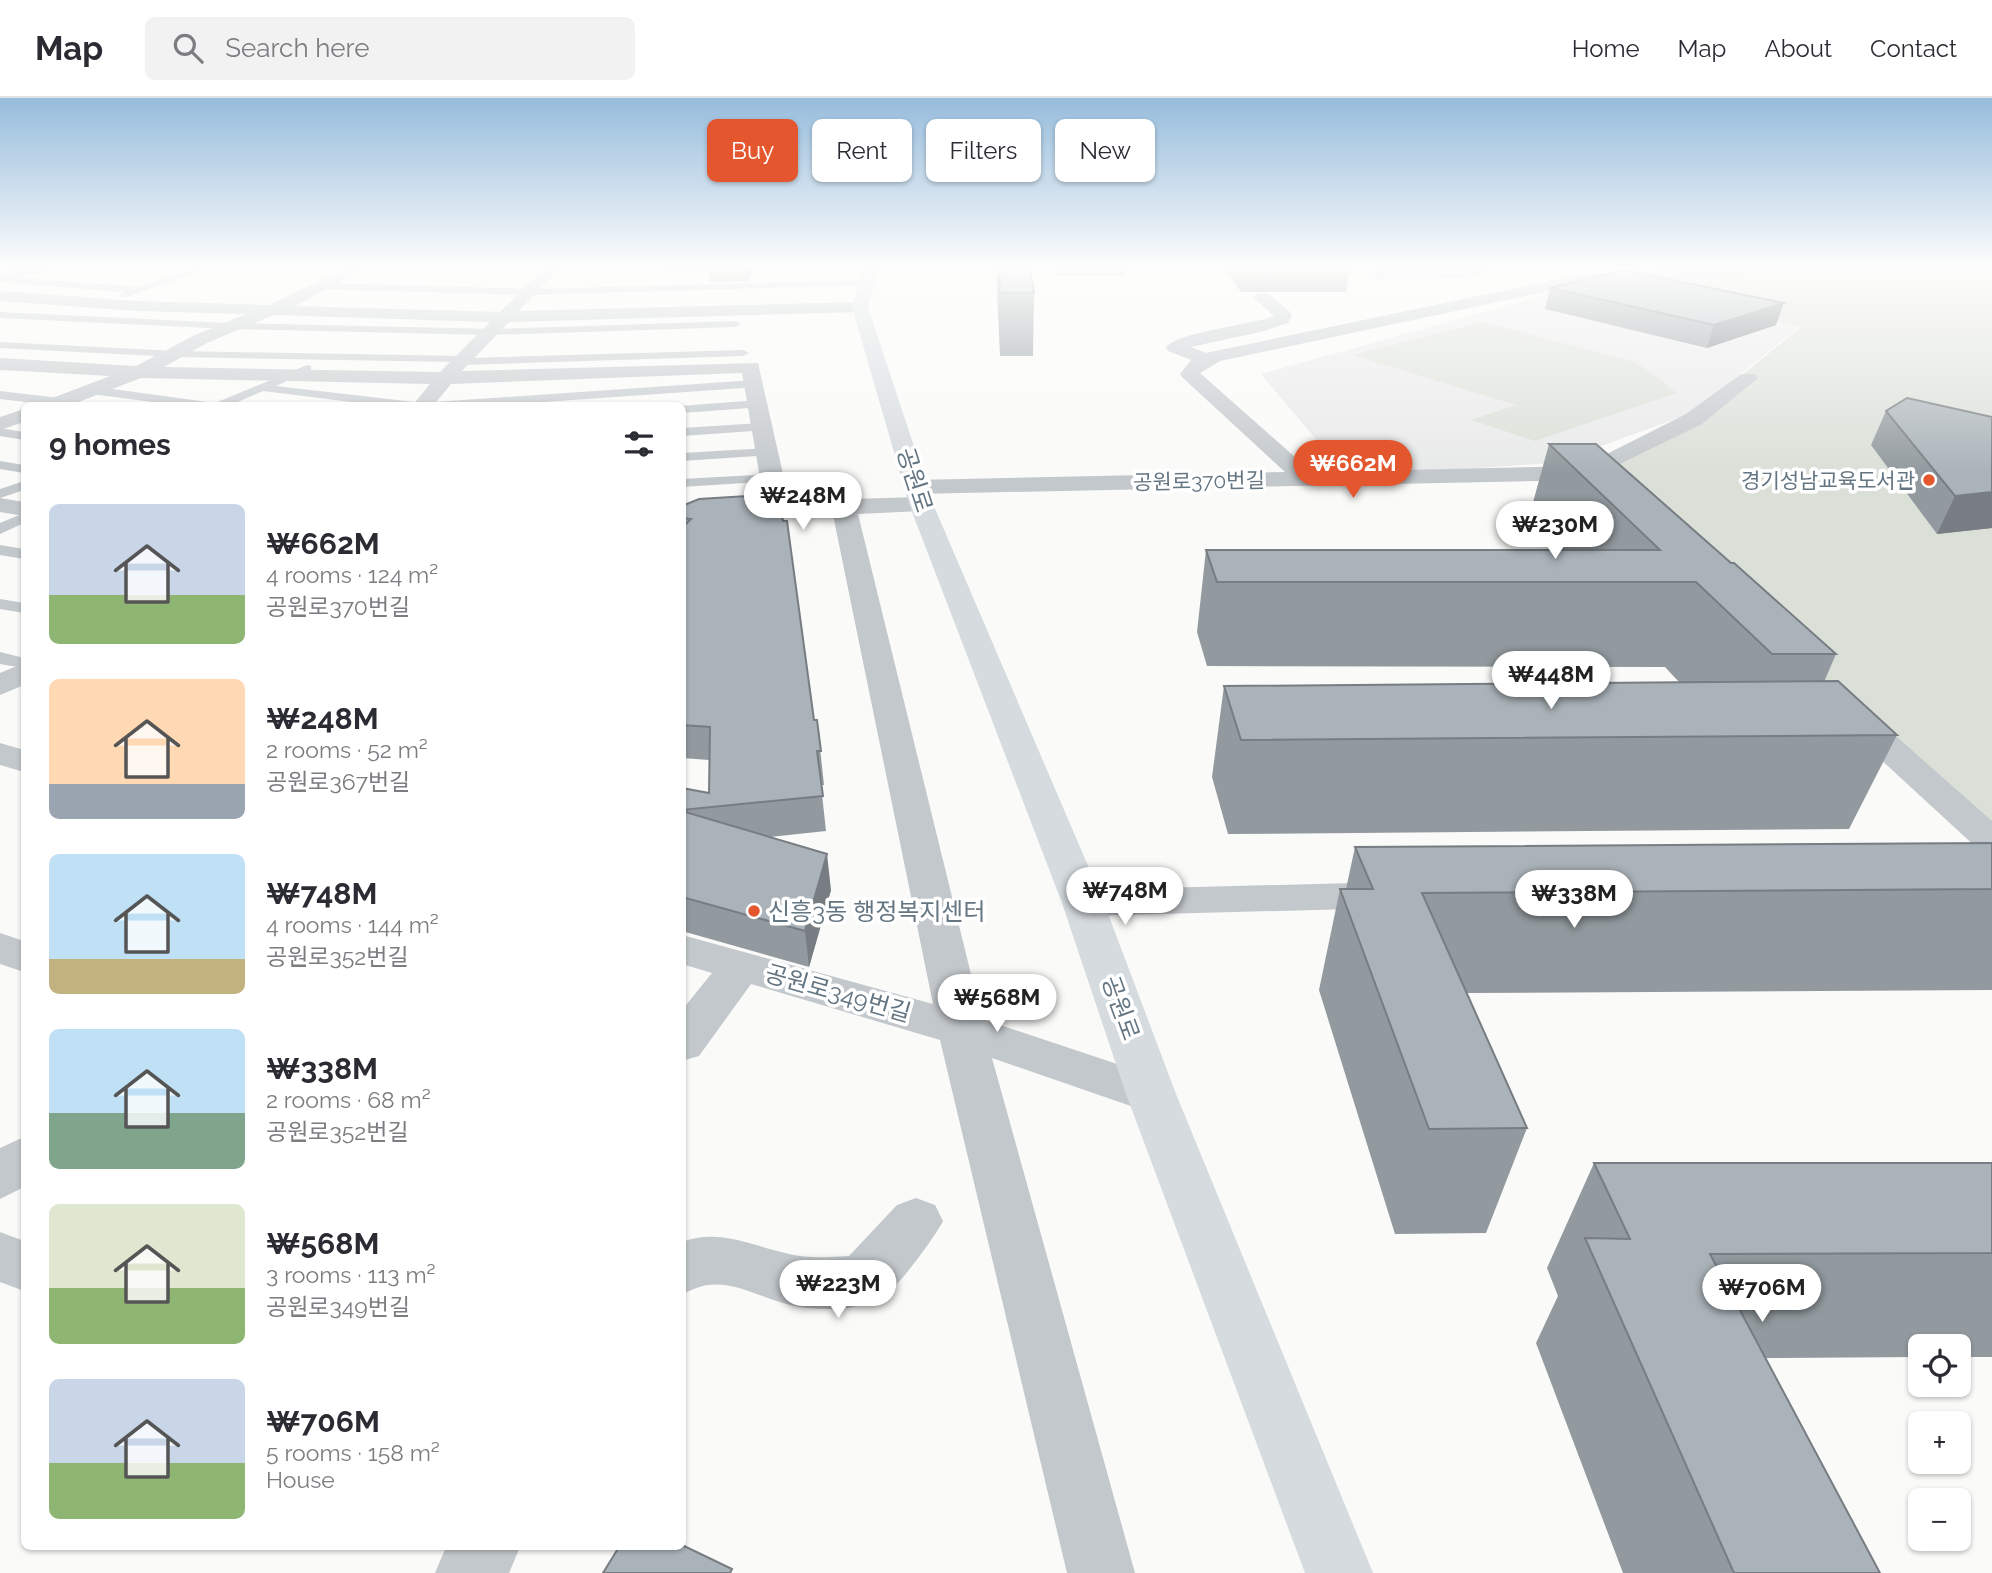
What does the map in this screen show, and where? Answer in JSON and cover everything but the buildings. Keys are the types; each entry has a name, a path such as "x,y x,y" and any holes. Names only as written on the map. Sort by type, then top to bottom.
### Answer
{"main road":[{"name":"공원로","path":"882,337 918,495 1083,903 1151,1094 1339,1573"}],"street":[{"path":"59,402 139,372 176,346 211,337"},
{"path":"425,402 485,337"},
{"path":"1211,337 1175,347 1204,359 1309,337"},
{"path":"1204,359 1190,374 1306,479"},
{"path":"0,364 139,372 445,378 574,366 752,384 772,478 844,506 961,1028 1101,1573"},
{"name":"공원로370번길","path":"793,510 844,506 918,495 1306,479 1597,482 1694,419 1748,378"},
{"path":"0,424 21,416"},
{"path":"0,505 21,508"},
{"path":"0,685 21,674"},
{"path":"1830,694 1992,841"},
{"path":"0,754 21,760"},
{"path":"1083,903 1433,894"},
{"path":"0,948 21,956"},
{"name":"공원로349번길","path":"686,950 961,1028 1151,1094"},
{"path":"686,1039 741,966"},
{"path":"0,1177 21,1160"},
{"path":"686,1266 720,1259 772,1277 803,1282 863,1280 916,1221"},
{"path":"0,1256 21,1266"},
{"path":"468,1573 484,1550"}],"lane":[{"path":"229,402 293,375 358,337"},
{"path":"426,337 574,366 572,401"},
{"path":"0,345 176,346 327,357 477,345 531,337"},
{"path":"740,337 752,384"},
{"path":"0,355 49,338"},
{"path":"544,402 752,384"},
{"path":"686,408 752,384"},
{"path":"686,429 752,384"},
{"path":"263,388 380,402"},
{"path":"91,390 181,402"},
{"path":"0,395 42,402"},
{"path":"0,432 21,436"},
{"path":"686,457 768,452"},
{"path":"0,465 21,468"},
{"path":"686,484 772,478"},
{"path":"0,494 21,486"},
{"path":"0,529 21,519"},
{"path":"0,550 21,554"},
{"path":"0,604 21,608"},
{"path":"0,658 21,662"}],"shaded area":[{"path":"1394,337 1787,337 1689,414 1555,463 1352,476 1319,443 1261,374"},
{"path":"1425,337 1539,337 1635,362 1676,393 1535,441 1471,420 1516,405 1353,355"},
{"path":"1789,337 1992,337 1992,832 1594,476 1693,415"}],"place":[{"name":"경기성남교육도서관","path":"1929,480"},
{"name":"신흥3동 행정복지센터","path":"754,911"}]}
